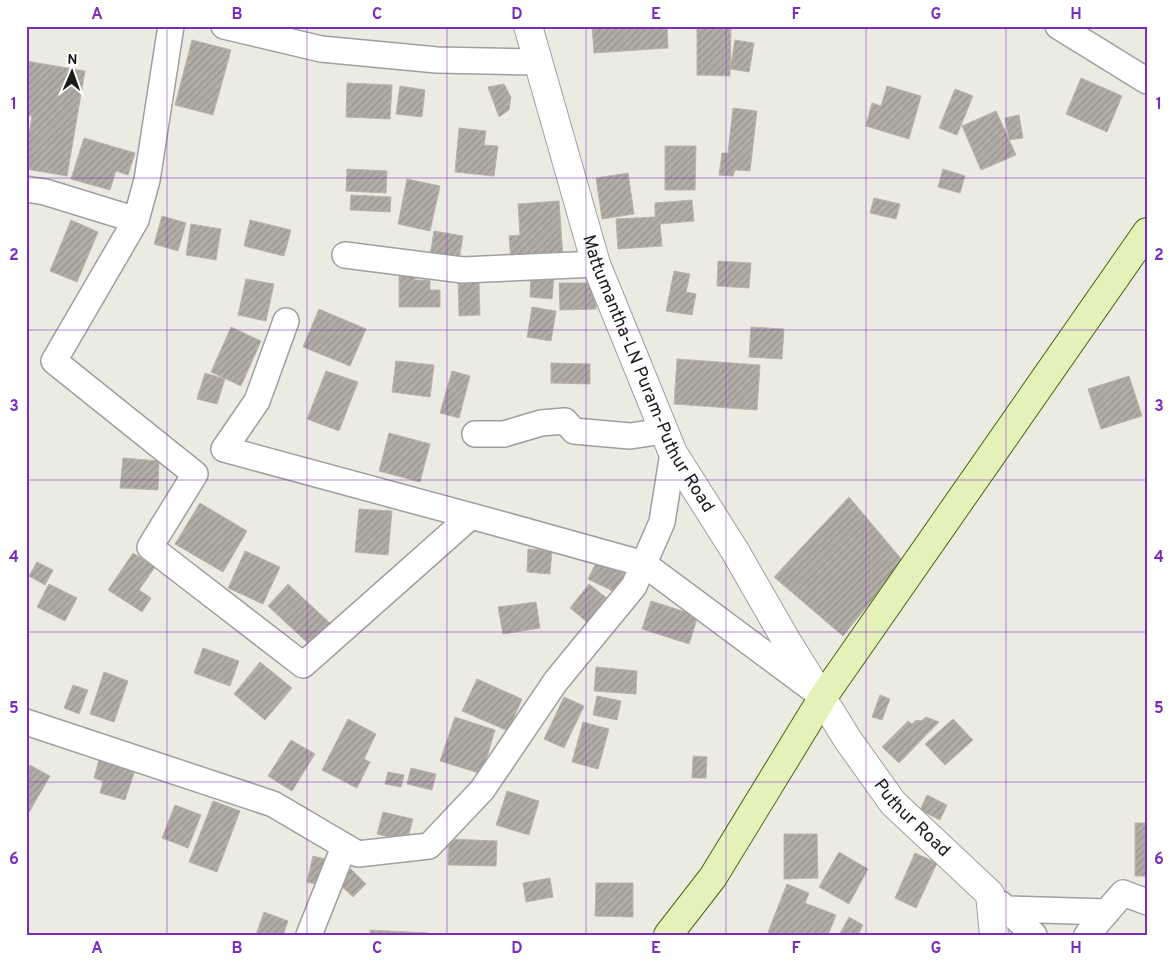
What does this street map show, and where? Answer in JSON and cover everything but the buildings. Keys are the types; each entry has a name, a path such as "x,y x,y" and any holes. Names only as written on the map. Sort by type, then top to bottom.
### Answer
{"main road":[{"path":"668,935 713,877 823,698 1147,232"}],"street":[{"path":"172,26 147,180 136,220 54,361 195,474 150,547 303,665 471,516"},
{"path":"224,26 322,49 437,60 538,62"},
{"name":"Mattumantha-LN Puram-Puthur Road","path":"528,26 596,264 669,442 786,640 823,698"},
{"path":"1058,26 1147,81"},
{"path":"26,189 45,192 136,220"},
{"path":"345,255 463,270 596,264"},
{"path":"286,320 257,401 224,449 644,564 823,698"},
{"path":"26,722 273,804 358,854 429,846 482,790 556,681 634,586 662,522 669,442 574,431 565,421 541,423 504,434 475,434"},
{"name":"Puthur Road","path":"823,698 848,740 893,803 998,901"},
{"path":"308,935 344,847"},
{"path":"1087,935 1123,894 1147,902"},
{"path":"998,901 1107,912"},
{"path":"994,935 998,901"},
{"path":"998,901 1034,935"}]}
